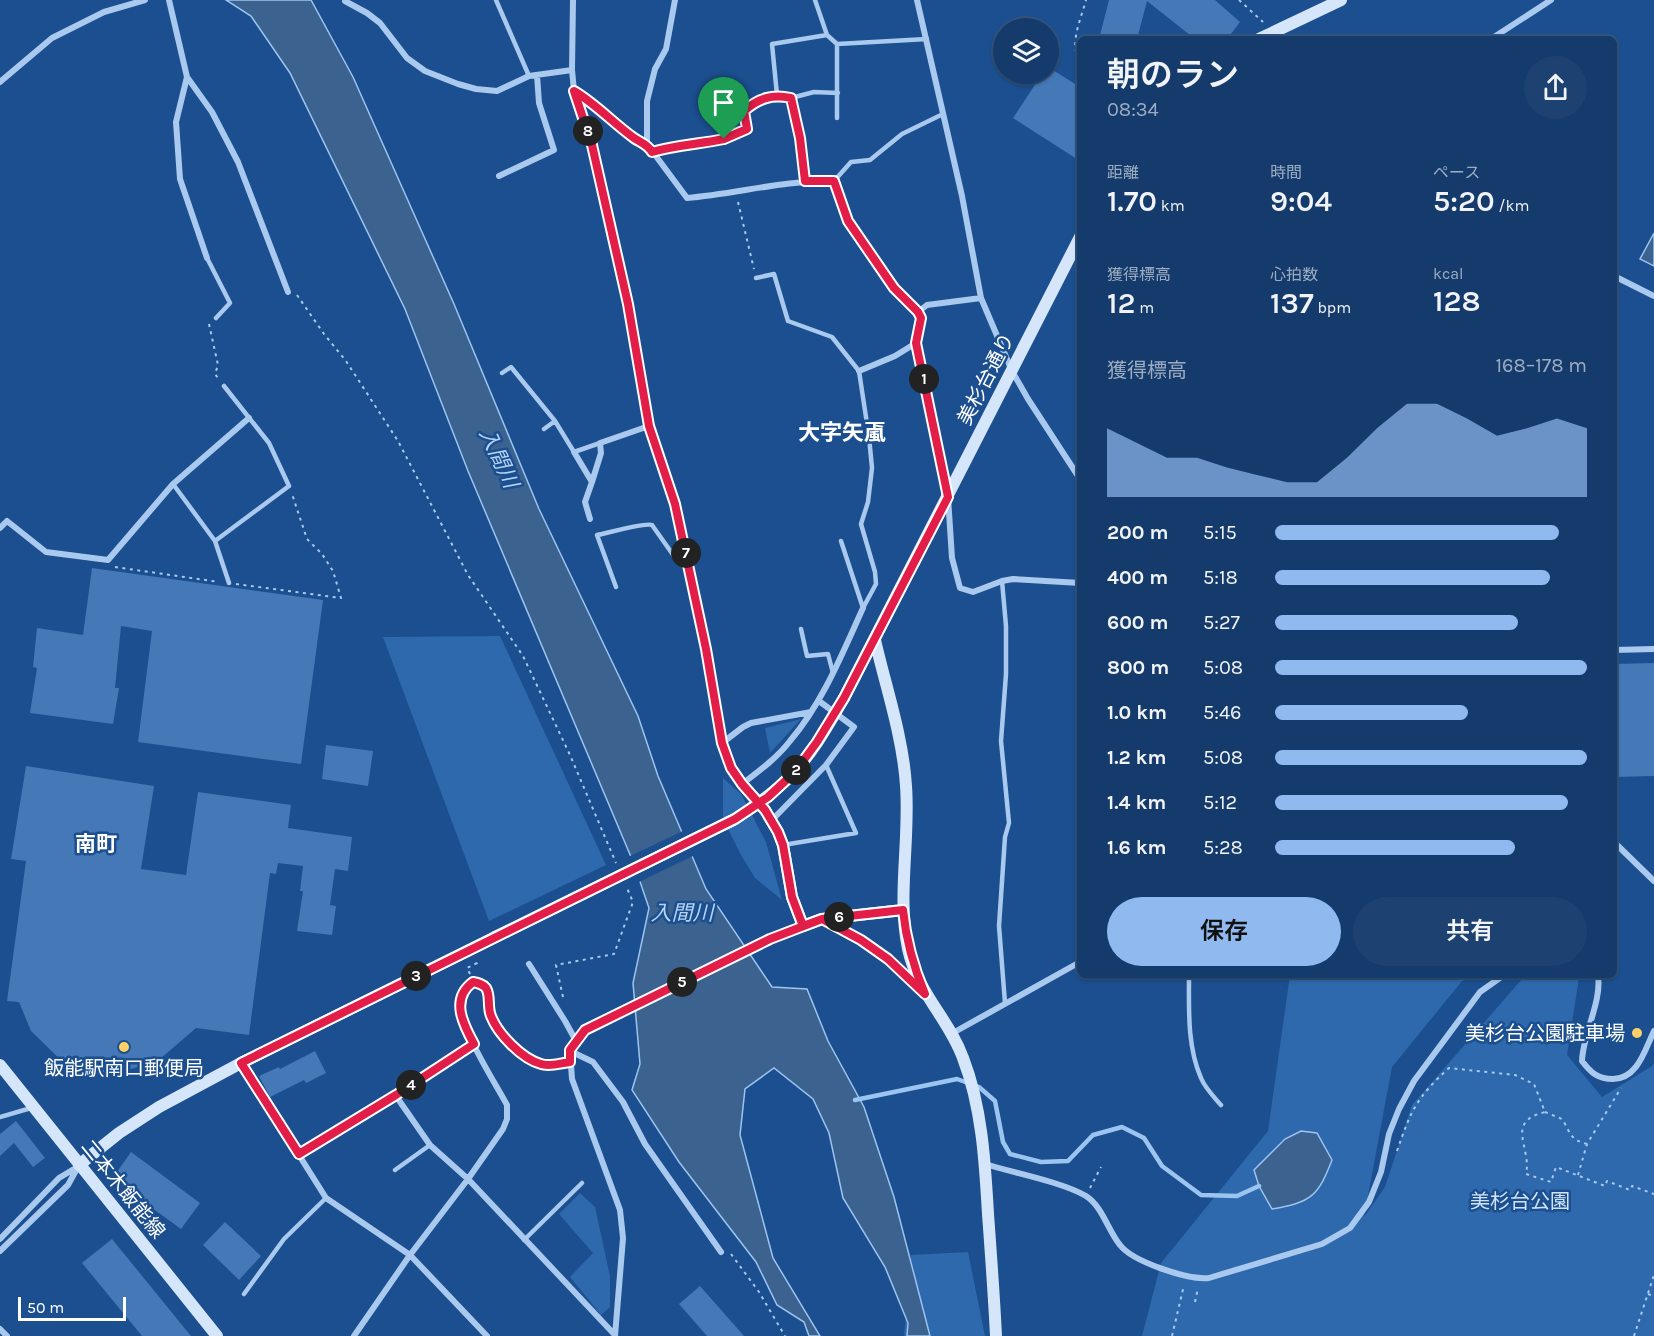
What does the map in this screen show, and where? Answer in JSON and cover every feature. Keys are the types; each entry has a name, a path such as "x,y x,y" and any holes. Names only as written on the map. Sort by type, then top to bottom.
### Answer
{"street":[{"path":"0,82 51,38 104,12 145,0"},
{"path":"169,0 186,77 212,112 238,162 288,292"},
{"path":"573,0 574,91 592,145 628,304 649,426 675,504 706,649 722,743 731,768 772,820 783,845 792,897 803,926"},
{"path":"675,0 666,49 655,69 647,101 647,144 652,152 687,198 805,181 834,181 853,230 894,288 921,318 916,343 948,497 952,558 960,588 973,592 1013,579 1077,583"},
{"path":"917,0 962,196 981,298 1012,371 1077,474"},
{"path":"1265,36 1341,0"},
{"path":"1496,36 1551,0"},
{"path":"345,2 367,13 380,23 406,58 425,71 476,89 497,91 529,76 572,70"},
{"path":"499,176 554,150 539,103 537,75"},
{"path":"186,77 176,122 180,178 207,258"},
{"name":"美杉台通り","path":"79,1165 119,1132 159,1107 241,1063 735,819 768,797 795,772 844,698 1077,243"},
{"path":"1617,278 1654,296"},
{"path":"918,312 927,305 981,298"},
{"path":"859,371 895,356 916,343"},
{"path":"0,528 7,521 46,552 108,560 174,484 249,418"},
{"path":"590,519 585,502 601,453 600,442 649,426"},
{"path":"574,452 592,482"},
{"path":"742,784 790,742 812,712 833,673 862,608"},
{"path":"875,640 901,750 905,779 903,910 908,950 925,994 963,1056 974,1094 985,1164 996,1336"},
{"path":"1617,650 1654,649"},
{"path":"772,820 826,765 854,727 819,701"},
{"path":"722,743 751,723 812,712"},
{"path":"1617,845 1654,881"},
{"path":"615,1335 623,1238 620,1210 572,1079 570,1050 576,1041 585,1030 770,939 822,919 903,910"},
{"path":"822,919 861,940 888,959 925,994"},
{"path":"529,964 566,1021 576,1041"},
{"path":"951,1035 1077,964"},
{"path":"985,1164 1086,1196 1099,1210 1121,1247 1135,1257 1186,1276 1199,1279 1322,1244 1350,1228 1369,1202 1381,1172 1389,1134 1414,1081 1480,992 1500,978"},
{"path":"1598,978 1600,987 1584,1041 1582,1061 1593,1074 1602,1079 1619,1079 1629,1076 1639,1063 1654,1031"},
{"path":"354,1336 410,1255 468,1179 503,1129 507,1119 507,1105 467,1030 460,1010 461,996 465,988 473,982 480,983 485,988 491,1017 505,1039 516,1050 544,1065 570,1062"},
{"path":"299,1154 474,1044"},
{"path":"570,1050 593,1062 623,1102 645,1144 721,1252"},
{"path":"241,1063 326,1198 410,1255 487,1336"},
{"name":"二本木飯能線","path":"0,1065 217,1336"},
{"path":"396,1095 430,1145 468,1179 615,1335"},
{"path":"0,1239 59,1178 79,1165"},
{"path":"0,1251 68,1185 79,1165"},
{"path":"0,1329 7,1336"}],"lane":[{"path":"496,0 529,76"},
{"path":"815,0 826,35 837,44 927,39"},
{"path":"826,35 772,44 777,95 791,98 814,92 838,93"},
{"path":"837,44 837,118"},
{"path":"574,91 592,102 635,139 647,144"},
{"path":"834,181 851,162 870,160 902,134 943,114"},
{"path":"207,258 230,303 216,318"},
{"path":"756,278 774,274 788,321 832,336 859,371 872,468 868,502 861,524 875,572 876,584 862,608"},
{"path":"501,373 511,367 555,422 574,452 600,442"},
{"path":"215,541 289,486 269,443 224,386"},
{"path":"544,429 555,422"},
{"path":"174,484 215,541 229,583"},
{"path":"616,587 597,535 622,531 647,523 652,525 676,559 686,557"},
{"path":"841,541 862,608"},
{"path":"1002,581 1006,626 1006,674 1001,741 1009,823 1005,837 999,926 1005,1003"},
{"path":"801,629 807,656 828,654 833,673"},
{"path":"783,845 856,833 826,765"},
{"path":"1189,978 1189,1030 1199,1073 1207,1088 1221,1105"},
{"path":"0,1117 34,1107"},
{"path":"395,1170 430,1145"},
{"path":"524,1240 582,1183"},
{"path":"244,1294 284,1239 326,1198"}],"path":[{"path":"1077,57 1075,41 1086,0"},
{"path":"1239,0 1274,32"},
{"path":"652,152 677,145 702,144 724,139 747,129 744,111 753,103 777,95"},
{"path":"791,98 800,138 805,181"},
{"path":"736,192 756,278"},
{"path":"288,292 296,294 346,361 398,441 468,575 523,656 570,755 619,870"},
{"path":"216,318 208,324 218,365 214,374 224,386"},
{"path":"108,560 112,567 341,598 333,571 322,554 307,539 289,486"},
{"path":"566,1021 556,965 614,954 633,902 624,880"},
{"path":"471,949 477,963 467,968 473,982"},
{"path":"1396,1156 1408,1117 1426,1089 1449,1068 1515,1075 1534,1084 1545,1112"},
{"path":"1578,1175 1587,1144 1629,1076"},
{"path":"1587,1144 1576,1141 1570,1136 1562,1119 1545,1112 1534,1115 1527,1120 1522,1130 1521,1140 1528,1164 1526,1174 1551,1182 1556,1167 1605,1186 1606,1181 1630,1190 1632,1186 1654,1194"},
{"path":"1086,1196 1101,1167"},
{"path":"721,1252 732,1254 759,1292 785,1336"},
{"path":"1634,1336 1654,1275"},
{"path":"1196,1302 1199,1279"},
{"path":"1172,1336 1182,1294"},
{"path":"1648,1294 1654,1296"}],"green space":[{"path":"500,636 606,865 489,921 383,637"},
{"path":"801,719 770,753 765,728"},
{"path":"723,778 741,794 766,842 782,900 755,878 723,819"},
{"name":"美杉台公園","path":"1290,978 1470,978 1462,981 1392,1067 1364,1217 1385,1187 1412,1105 1523,978 1579,978 1567,1055 1602,1097 1654,1063 1654,1336 1142,1336 1161,1263 1268,1131"},
{"path":"580,1193 595,1207 610,1276 610,1307 601,1315 570,1277 593,1253 559,1214"},
{"path":"968,1252 985,1336 904,1336 911,1255"}],"water":[{"name":"入間川","path":"226,0 311,0 353,77 454,304 539,509 638,716 658,776 706,889 772,987 807,989 828,1041 864,1107 894,1197 930,1336 907,1336 908,1323 885,1267 843,1198 829,1133 813,1099 774,1068 745,1089 740,1135 773,1258 820,1336 809,1336 804,1322 777,1305 756,1262 679,1162 632,1090 640,1064 633,983 649,908 634,864 468,471 405,309 290,73 251,16"},
{"path":"1654,233 1654,266 1640,259"},
{"path":"1301,1131 1317,1133 1332,1160 1322,1182 1312,1195 1305,1200 1272,1209 1259,1186 1254,1170 1285,1139"}],"pier":[{"path":"685,830 695,855 637,883 628,857"}],"building":[{"path":"1109,0 1215,0 1240,22 1229,36 1191,36 1147,1 1138,36 1100,36"},
{"path":"1059,74 1077,85 1077,159 1013,118 1035,84 1059,84"},
{"path":"92,568 323,600 301,764 138,742 152,631 121,626 115,688 119,688 113,724 30,713 37,668 33,667 37,628 83,635"},
{"path":"1654,663 1654,776 1617,777 1617,664"},
{"path":"326,745 373,751 368,786 322,779"},
{"path":"26,766 154,786 141,869 186,875 198,792 291,805 288,828 352,837 348,871 335,869 330,905 336,906 332,935 297,931 303,891 300,891 303,866 278,863 276,874 270,873 249,1035 196,1028 159,1060 116,1074 70,1069 31,1031 19,1002 7,1001 26,861 11,859"},
{"path":"315,1051 326,1073 306,1083 304,1080 270,1097 259,1076 279,1067 280,1069"},
{"path":"16,1121 45,1158 33,1167 14,1143 0,1156 0,1134"},
{"path":"131,1152 200,1203 181,1229 112,1179"},
{"path":"225,1222 261,1256 239,1280 203,1245"},
{"path":"112,1239 191,1336 142,1336 82,1263"},
{"path":"700,1286 744,1336 707,1336 679,1304"}],"waterway":[{"path":"855,1100 957,1079 979,1087 995,1101 1003,1142 1010,1154 1041,1162 1068,1161 1093,1135 1122,1127 1144,1138 1162,1166 1201,1195 1237,1196 1259,1186"}],"place":[{"name":"美杉台公園駐車場","path":"1637,1033"},
{"name":"飯能駅南口郵便局","path":"124,1047"}],"district":[{"name":"大字矢颪","path":"842,433"},
{"name":"南町","path":"96,844"}],"route":[{"path":"724,139 702,144 677,145 652,152 647,144 635,139 592,102 574,91 592,145 628,304 649,426 675,504 706,649 722,743 731,768 742,784 765,810 778,832 783,845 792,897 803,926 822,919 903,910 908,950 925,994 888,959 861,940 822,919 770,939 585,1030 570,1050 570,1062 544,1065 516,1050 505,1039 491,1017 485,988 480,983 473,982 465,988 461,996 460,1010 474,1044 299,1154 241,1063 735,819 768,797 795,772 844,698 948,497 916,343 921,318 894,288 848,221 834,181 805,181 800,138 791,98 777,95 753,103 744,111 747,129 724,139"}]}
